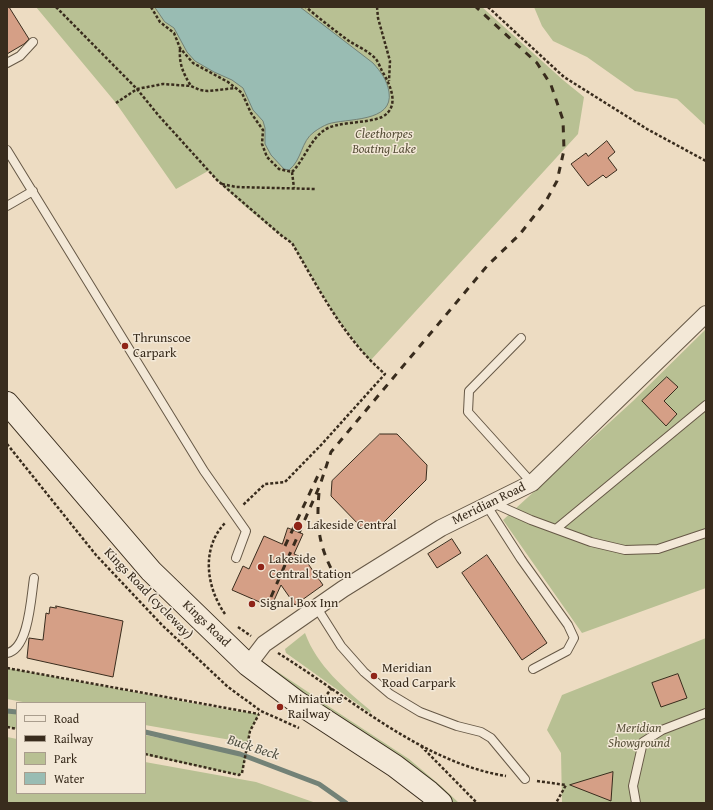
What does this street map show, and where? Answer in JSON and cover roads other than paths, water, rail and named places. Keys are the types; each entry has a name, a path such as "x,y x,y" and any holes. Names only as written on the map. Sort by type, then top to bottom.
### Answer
{"street":[{"name":"Meridian Road","path":"248,665 264,644 342,589 440,528 490,505 532,483 706,314"},
{"name":"Kings Road","path":"7,403 151,571 248,665 297,702 395,766 441,803"}],"lane":[{"path":"7,63 20,56 34,42"},
{"path":"7,150 204,471 246,531 236,558"},
{"path":"7,206 33,191"},
{"path":"521,338 469,391 468,412 532,483"},
{"path":"556,529 706,405"},
{"path":"490,505 591,542 625,550 658,549 706,533"},
{"path":"490,505 521,559 568,625 574,638 567,651 534,669"},
{"path":"7,653 13,652 25,634 34,578"},
{"path":"317,608 341,646 364,672 390,694 420,712 457,726 481,732 491,738 525,779"},
{"path":"636,803 634,786 644,742 662,730 706,713"}],"water":[{"path":"155,7 300,7 373,63 387,84 389,102 384,109 377,114 328,124 314,132 306,140 297,161 293,166 289,170 284,169 271,155 265,144 265,128 263,121 253,110 243,88 232,80 195,61 187,52 174,28 165,22"}],"waterway":[{"name":"Buck Beck","path":"7,711 16,712"},
{"name":"Buck Beck","path":"146,732 240,754 319,784 346,803"}],"railway":[{"path":"271,597 320,485 331,452 487,266 520,234 546,201 557,181 564,150 563,120 551,85 537,63 476,7"},
{"path":"285,546 321,469"},
{"path":"319,493 318,516 320,536 325,555 335,576"}],"place":[{"name":"Thrunscoe Carpark","path":"125,346"},
{"name":"Lakeside Central","path":"298,526"},
{"name":"Lakeside Central Station","path":"261,567"},
{"name":"Signal Box Inn","path":"252,604"},
{"name":"Meridian Road Carpark","path":"374,676"},
{"name":"Miniature Railway","path":"280,707"}],"park label":[{"name":"Cleethorpes Boating Lake","path":"384,142"},
{"name":"Meridian Showground","path":"639,736"}]}
